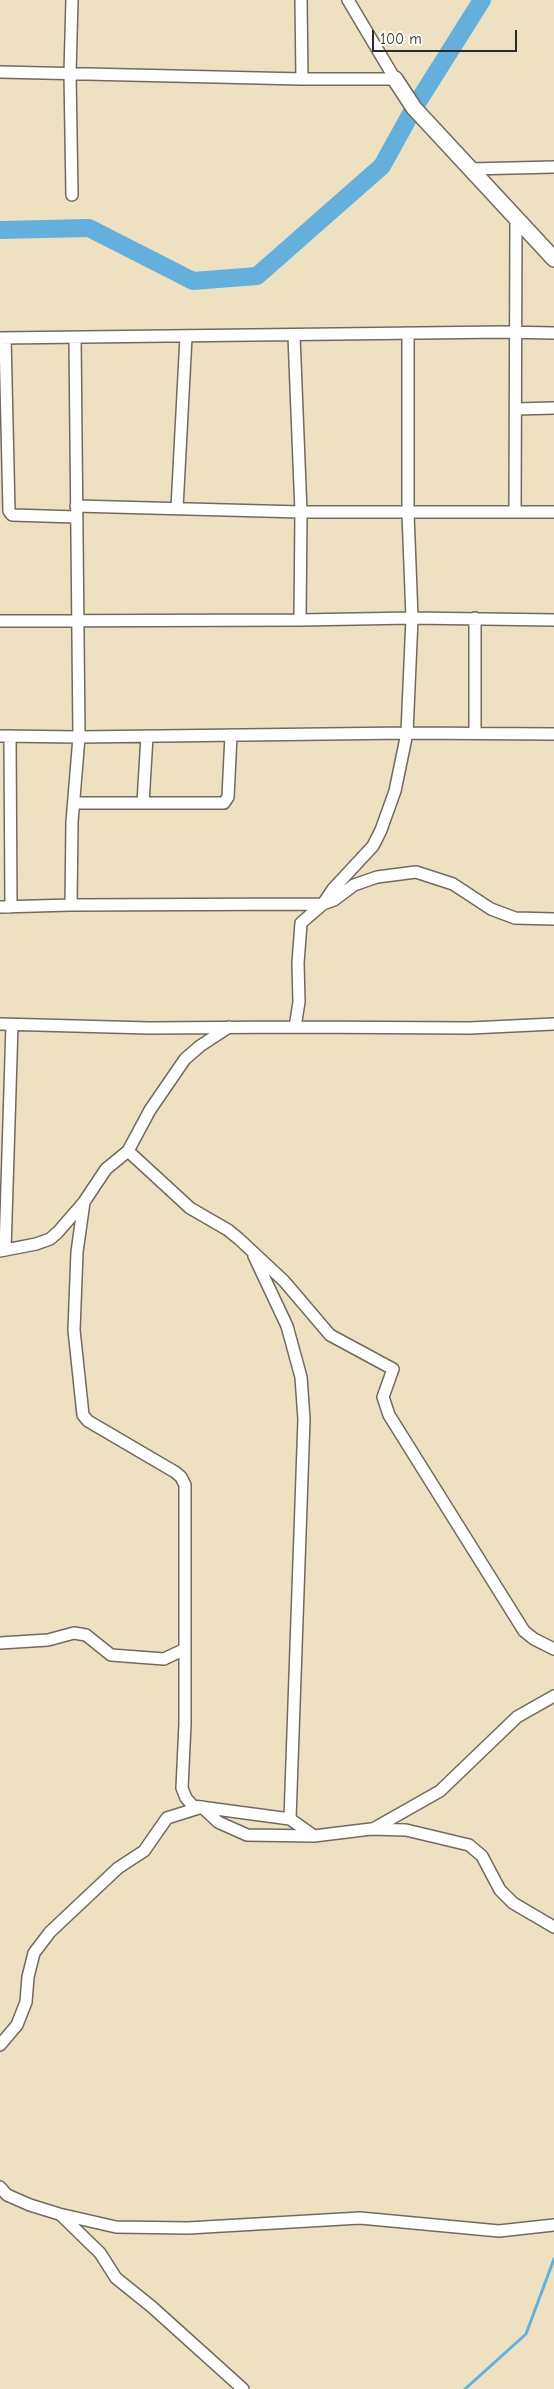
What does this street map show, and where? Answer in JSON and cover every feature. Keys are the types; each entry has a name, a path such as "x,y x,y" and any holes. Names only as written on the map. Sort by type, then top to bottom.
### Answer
{"street":[{"path":"72,0 70,73 72,195"},
{"path":"301,0 302,79"},
{"path":"348,0 414,108 554,260"},
{"path":"0,72 302,79 395,79"},
{"path":"470,169 554,168"},
{"path":"515,512 516,218"},
{"path":"554,333 3,338 9,511 12,515 177,508 301,512 554,512"},
{"path":"295,1027 299,1002 298,963 301,923 323,904 333,889 373,846 395,791 407,733 412,618 408,513 408,334"},
{"path":"294,336 301,512 300,620"},
{"path":"177,508 186,337"},
{"path":"71,905 74,803 79,737 75,338"},
{"path":"516,409 554,408"},
{"path":"0,621 412,618 554,620"},
{"path":"475,618 475,732"},
{"path":"554,734 475,732 79,737 5,736 5,907 323,904 334,900 354,885 377,877 416,872 453,884 491,908 515,918 554,919"},
{"path":"74,803 224,803 228,797 231,735"},
{"path":"143,803 147,736"},
{"path":"229,1027 200,1046 185,1059 150,1110 128,1151 106,1169 84,1202 58,1232 50,1239 2,1250 6,1025 149,1028 229,1027 295,1027 470,1028 554,1024"},
{"path":"128,1151 190,1208 228,1230 252,1251 284,1281 330,1335 393,1369 384,1397 389,1415 524,1632 554,1649"},
{"path":"84,1202 77,1252 74,1330 81,1407 88,1420 175,1472 181,1477 185,1485 185,1724 182,1788 186,1798 193,1806 290,1819 314,1836"},
{"path":"252,1251 287,1326 301,1377 304,1419 290,1819"},
{"path":"0,1643 48,1640 74,1633 86,1635 111,1655 164,1659 185,1649"},
{"path":"371,1829 440,1791 517,1717 554,1696"},
{"path":"202,1807 218,1822 247,1835 314,1836 371,1829 406,1830 468,1845 482,1856 500,1890 513,1903 554,1927"},
{"path":"0,2045 17,2024 26,2002 28,1977 34,1953 50,1932 118,1868 144,1851 167,1818 202,1807"},
{"path":"2,2193 60,2214 116,2226 188,2228 360,2218 499,2231 554,2225"},
{"path":"60,2214 100,2253 116,2278 152,2307 243,2389"}],"waterway":[{"path":"0,230 89,228 193,281 257,276 382,166 414,108 482,0"},
{"path":"465,2389 526,2334 554,2259"}]}
